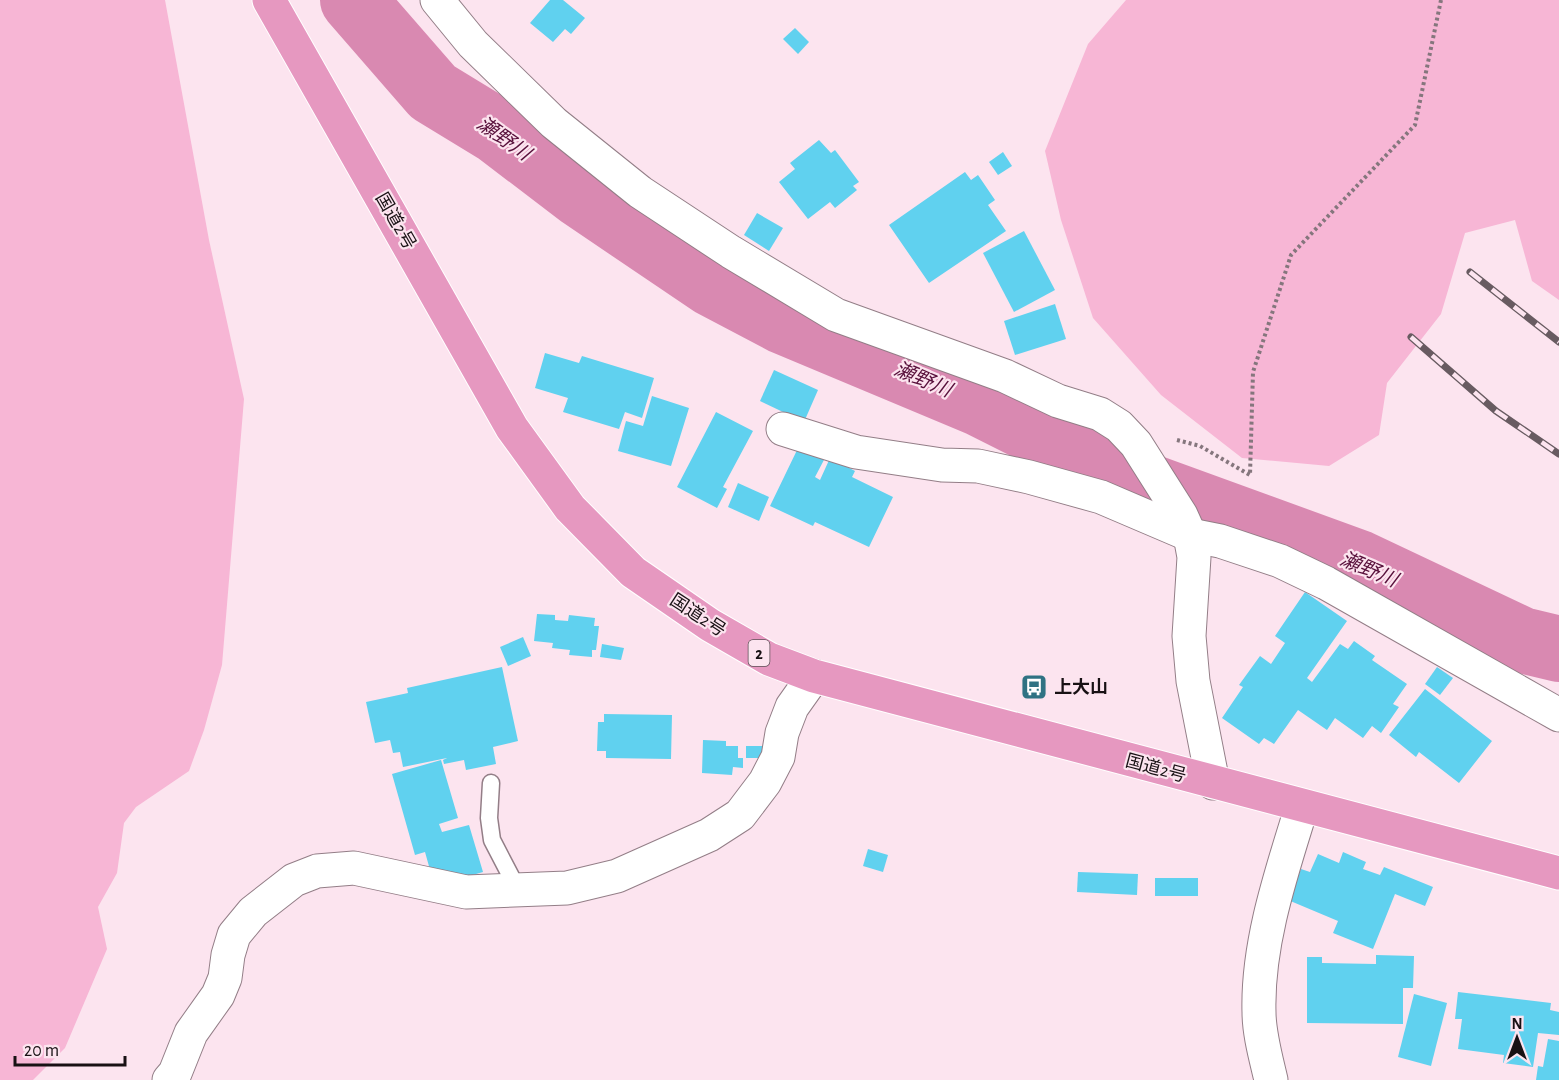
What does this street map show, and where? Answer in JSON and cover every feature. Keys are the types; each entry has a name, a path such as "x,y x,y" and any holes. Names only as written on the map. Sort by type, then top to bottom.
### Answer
{"highway":[{"name":"国道2号","path":"269,0 512,428 570,508 633,572 700,618 769,659 814,676 1559,873"}],"street":[{"path":"437,0 473,44 554,123 640,192 731,252 836,315 1005,376 1058,401 1100,414 1127,435 1186,525 1194,556 1189,636 1193,681 1213,783"},
{"path":"783,429 856,452 942,465 978,466 1029,477 1101,497 1186,525 1220,541 1280,561 1326,583 1559,715"},
{"path":"169,1080 175,1073 191,1033 218,995 225,978 234,935 253,912 294,880 317,871 354,868 466,892 567,888 617,876 709,835 740,815 765,782 778,757 782,733 792,707 814,676"},
{"path":"1272,1080 1259,1014 1260,976 1284,866 1302,806"}],"lane":[{"path":"491,783 489,818 492,840 518,890"}],"path":[{"path":"1127,435 1200,446 1250,475 1253,372 1291,255 1415,125 1441,0"}],"shaded area":[{"path":"0,0 165,0 209,240 244,399 222,665 204,730 189,771 136,807 124,823 117,873 98,907 107,949 65,1048 33,1080 0,1080"},
{"path":"1126,0 1559,0 1559,300 1532,281 1515,220 1465,233 1441,314 1387,383 1379,435 1329,466 1242,458 1161,395 1093,318 1061,220 1045,151 1088,44"}],"building":[{"path":"550,0 563,0 585,18 571,34 565,29 553,42 530,23"},
{"path":"795,28 809,42 798,54 783,39"},
{"path":"819,140 831,153 835,150 859,182 853,186 857,190 835,208 830,202 808,219 779,182 795,169 790,163"},
{"path":"1003,152 1012,166 998,175 989,162"},
{"path":"965,172 971,180 978,175 995,200 988,205 1006,231 929,283 889,225"},
{"path":"757,213 783,228 769,251 744,235"},
{"path":"1024,231 1055,290 1014,312 983,253"},
{"path":"1055,304 1066,339 1015,355 1004,321"},
{"path":"545,353 579,363 582,356 654,378 642,418 625,412 619,429 563,412 568,398 535,388"},
{"path":"774,370 818,390 804,422 760,401"},
{"path":"652,396 689,408 671,466 618,451 626,421 643,426"},
{"path":"716,412 753,431 723,487 727,489 717,508 677,487"},
{"path":"799,446 825,458 815,477 820,480 830,458 855,471 852,477 893,497 869,547 815,522 813,526 770,506"},
{"path":"738,483 769,497 759,521 728,507"},
{"path":"1305,592 1347,621 1307,678 1312,682 1340,644 1348,649 1354,641 1375,656 1372,660 1407,684 1393,704 1399,707 1381,733 1372,726 1363,738 1335,718 1327,730 1298,710 1274,744 1264,738 1259,744 1222,718 1243,687 1239,685 1260,656 1271,664 1285,643 1275,636"},
{"path":"537,614 555,615 555,620 568,621 569,615 595,618 594,626 599,626 596,650 592,650 592,657 569,655 570,650 552,648 553,643 534,641"},
{"path":"523,637 531,656 508,666 500,647"},
{"path":"602,644 624,648 621,660 600,657"},
{"path":"502,667 518,741 493,747 496,764 466,770 464,760 444,764 443,760 447,758 403,767 400,752 393,753 390,740 375,743 366,702 408,693 407,688"},
{"path":"1437,667 1453,678 1440,695 1425,684"},
{"path":"1425,689 1492,741 1459,783 1419,752 1416,757 1389,735"},
{"path":"604,714 672,715 671,759 606,758 606,751 597,751 598,722 604,722"},
{"path":"703,740 726,741 726,746 738,746 738,758 743,758 743,768 733,767 732,775 702,773"},
{"path":"746,746 762,746 762,758 746,758"},
{"path":"441,760 458,818 439,824 442,832 469,825 483,872 452,881 432,877 425,852 415,855 392,774"},
{"path":"868,849 888,855 883,872 863,866"},
{"path":"1343,852 1366,862 1363,869 1380,875 1384,867 1433,887 1425,906 1395,894 1373,949 1333,933 1338,921 1288,900 1301,869 1310,872 1318,854 1339,863"},
{"path":"1078,872 1138,874 1137,895 1077,892"},
{"path":"1155,878 1198,878 1198,896 1155,896"},
{"path":"1376,955 1414,956 1413,988 1403,988 1403,1024 1307,1023 1307,957 1322,957 1322,963 1376,964"},
{"path":"1458,992 1551,1003 1550,1010 1559,1012 1559,1035 1538,1033 1533,1067 1503,1063 1504,1055 1458,1049 1462,1019 1455,1019"},
{"path":"1414,994 1447,1003 1431,1066 1398,1057"},
{"path":"1548,1039 1559,1041 1559,1080 1536,1080 1538,1066 1543,1067"}],"waterway":[{"name":"瀬野川","path":"353,0 433,92 497,131 581,195 711,283 783,321 979,403 1139,483 1359,563 1522,640 1559,649"}],"railway":[{"path":"1470,272 1559,342"},
{"path":"1411,337 1496,411 1559,454"}],"place":[{"name":"上大山","path":"1034,687"}]}
